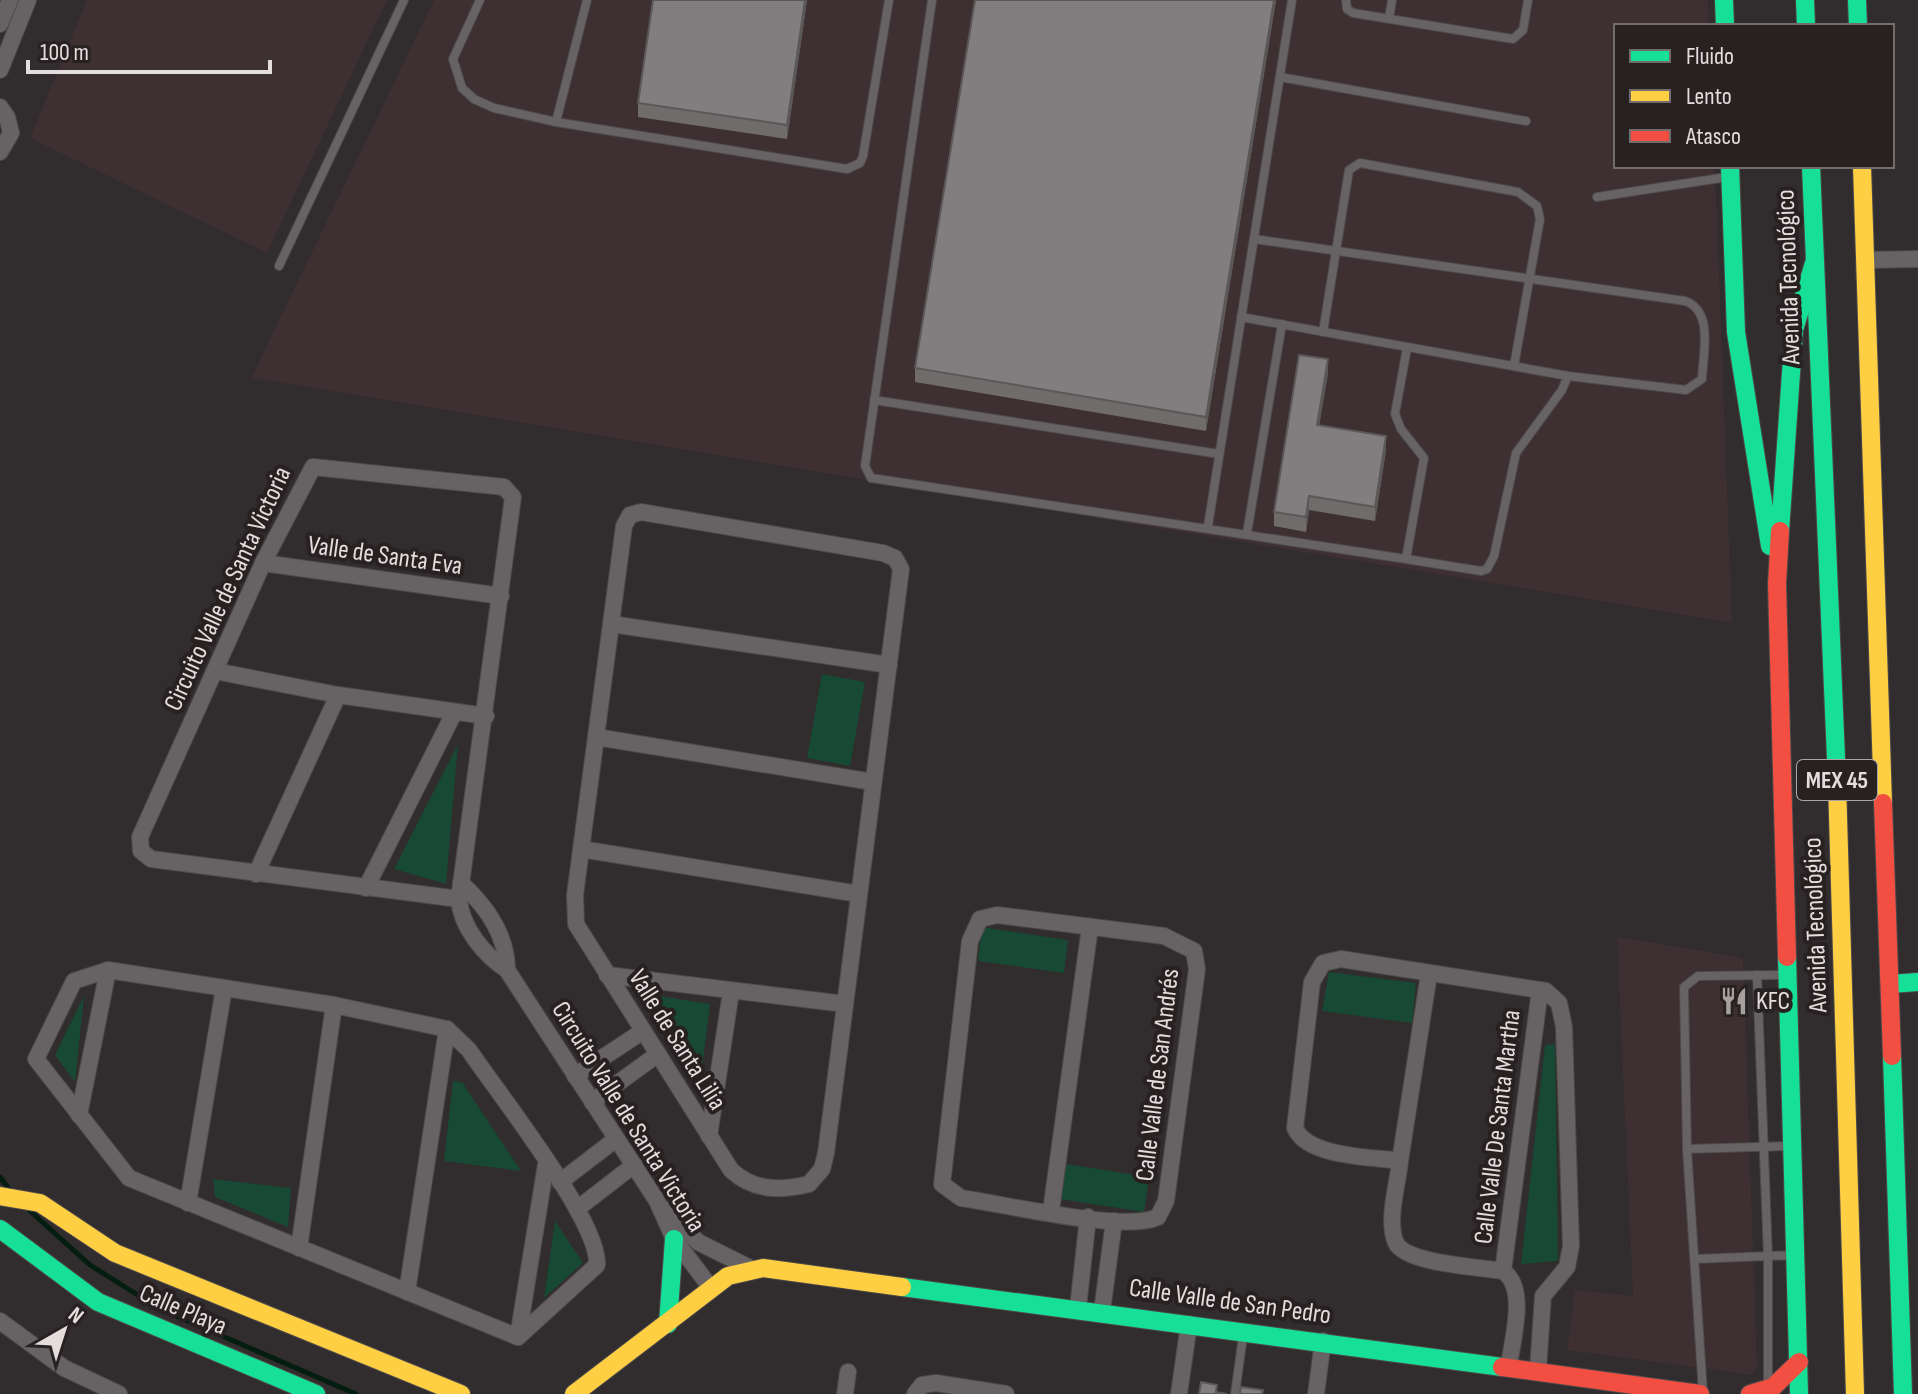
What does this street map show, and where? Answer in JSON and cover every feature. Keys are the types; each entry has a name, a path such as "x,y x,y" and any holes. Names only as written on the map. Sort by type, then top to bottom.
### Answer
{"main road":[{"path":"1724,0 1725,24"},
{"path":"1805,0 1806,24"},
{"path":"1857,0 1858,24"},
{"name":"Avenida Tecnológico","path":"1811,168 1842,894 1855,1394"},
{"name":"MEX 45","path":"1862,168 1903,1394"},
{"path":"1730,171 1736,332 1744,400 1777,584"},
{"path":"1799,1394 1777,584 1789,370 1794,330 1814,262"},
{"path":"1890,984 1918,982"},
{"path":"0,1196 40,1203 115,1253 461,1394"},
{"name":"Calle Playa","path":"0,1229 98,1302 316,1394"},
{"path":"668,1324 674,1239"},
{"name":"Calle Valle de San Pedro","path":"575,1392 728,1276 752,1269 798,1270 1701,1394"},
{"path":"1759,1392 1799,1362"},
{"path":"556,1394 575,1392"}],"street":[{"path":"0,24 10,0"},
{"path":"0,70 28,0"},
{"path":"0,107 7,117 11,133 0,152"},
{"path":"1865,260 1918,259"},
{"name":"Circuito Valle de Santa Victoria","path":"507,970 507,946 478,899 460,891 366,888 151,859 141,851 140,837 263,563 306,474 313,467 504,487 513,497 486,716 460,891 460,916 491,960 507,970 657,1201 674,1239 711,1288"},
{"name":"Valle de Santa Lilia","path":"641,512 883,553 895,558 901,569 889,665 826,1153 816,1179 798,1186 753,1186 731,1170 576,924 574,910 581,849 624,526 630,515 641,512"},
{"name":"Valle de Santa Eva","path":"263,563 501,596"},
{"path":"611,624 889,665"},
{"path":"215,671 338,695 486,716"},
{"path":"256,874 338,695"},
{"path":"366,888 454,713"},
{"path":"596,737 873,782"},
{"path":"581,849 859,894"},
{"name":"Calle Valle de San Andrés","path":"988,916 1090,927 1178,940 1194,951 1197,960 1166,1201 1158,1217 1151,1220 1114,1221 961,1198 942,1184 970,941 975,924 988,916"},
{"path":"1051,1211 1090,927"},
{"path":"1400,1161 1315,1148 1299,1137 1295,1128 1312,982 1323,963 1341,959 1540,990 1555,996 1564,1027 1571,1246 1567,1267 1546,1289 1541,1307 1538,1370"},
{"path":"79,1115 108,970"},
{"path":"108,970 334,1005 447,1029 469,1050 560,1182 577,1209 598,1254 597,1265 518,1337 129,1178 36,1059 74,981 108,970"},
{"path":"1429,974 1393,1226 1397,1244 1403,1251 1423,1259 1503,1271 1516,1288 1509,1366"},
{"path":"607,975 845,1004"},
{"path":"188,1203 224,988"},
{"name":"Calle Valle De Santa Martha","path":"1503,1271 1540,990"},
{"path":"709,1136 731,992"},
{"path":"299,1248 334,1005"},
{"path":"407,1292 447,1029"},
{"path":"575,1076 643,1031"},
{"path":"592,1102 658,1054"},
{"path":"560,1182 616,1139"},
{"path":"518,1337 546,1164"},
{"path":"577,1209 634,1165"},
{"name":"Calle Valle de San Pedro","path":"657,1201 698,1242 752,1269"},
{"path":"1078,1308 1088,1217"},
{"path":"1102,1311 1114,1221"},
{"path":"0,1321 64,1368 119,1394"},
{"path":"1179,1394 1189,1324"},
{"path":"1316,1394 1323,1341"},
{"path":"845,1394 848,1372"},
{"path":"915,1394 922,1385 936,1383 1006,1394"}],"lane":[{"path":"279,266 404,0"},
{"path":"480,0 453,59 462,88 474,99 494,108 556,122 847,169 855,167 863,156 889,0"},
{"path":"556,122 587,0"},
{"path":"932,0 865,466 867,473 876,481 1208,526 1481,571 1487,569 1494,556 1516,453 1562,390 1568,376"},
{"path":"1208,526 1292,0"},
{"path":"1346,0 1347,9 1353,13 1513,39 1523,30 1528,0"},
{"path":"1389,18 1392,0"},
{"path":"1280,77 1526,121"},
{"path":"1323,332 1349,170 1360,163 1528,197 1537,206 1540,219 1514,366"},
{"path":"1597,197 1730,171"},
{"path":"1241,317 1568,376 1693,388 1702,379 1704,319 1700,310 1685,301 1254,239"},
{"path":"1247,533 1282,324"},
{"path":"1406,559 1424,458 1401,429 1395,414 1407,348"},
{"path":"874,400 1219,454"},
{"path":"1757,975 1768,1256 1759,1392"},
{"path":"1701,1394 1687,1149 1684,987 1698,976 1788,975"},
{"path":"1687,1149 1793,1146"},
{"path":"1695,1259 1796,1254"},
{"path":"1235,1394 1244,1331"}],"shaded area":[{"path":"87,0 387,0 267,253 30,138"},
{"path":"434,0 1708,0 1709,24 1614,24 1614,168 1715,168 1732,623 251,378"},
{"path":"1617,937 1743,958 1757,1366 1752,1375 1567,1350 1575,1290 1633,1296"}],"green space":[{"path":"822,674 865,682 850,766 807,758"},
{"path":"458,744 446,884 394,869"},
{"path":"982,927 1068,940 1064,973 978,961"},
{"path":"1329,972 1416,983 1412,1023 1322,1011"},
{"path":"640,993 710,1004 700,1085"},
{"path":"84,996 75,1082 55,1055"},
{"path":"1555,1044 1558,1261 1521,1264 1545,1045"},
{"path":"453,1081 462,1082 521,1171 444,1161"},
{"path":"1066,1164 1149,1177 1144,1212 1060,1199"},
{"path":"213,1179 291,1188 288,1227 215,1197"},
{"path":"555,1221 583,1263 544,1298"}],"building":[{"path":"653,0 805,0 787,125 638,103"},
{"path":"975,0 1274,0 1206,417 915,368"},
{"path":"1299,355 1328,359 1317,425 1386,436 1375,507 1309,496 1306,517 1274,512"},
{"path":"1201,1382 1217,1385 1216,1392 1227,1394 1199,1394"},
{"path":"1241,1387 1263,1390 1262,1394 1240,1394"}],"waterway":[{"path":"0,1177 9,1189"},
{"path":"30,1211 90,1265 160,1309 356,1394"}],"traffic: fast":[{"path":"1724,0 1725,24"},
{"path":"1805,0 1806,24"},
{"path":"1857,0 1858,24"},
{"path":"1730,168 1736,332 1770,546"},
{"path":"1811,168 1837,782"},
{"path":"1780,531 1794,330 1814,263"},
{"path":"1787,957 1799,1394"},
{"path":"1890,984 1918,982"},
{"path":"1892,1056 1903,1394"},
{"path":"0,1229 98,1302 316,1394"},
{"path":"668,1324 674,1239"},
{"path":"902,1287 1502,1367"}],"traffic: slow":[{"path":"1862,168 1883,803"},
{"path":"1837,782 1855,1394"},
{"path":"0,1196 40,1203 115,1253 461,1394"},
{"path":"574,1394 728,1276 763,1268 902,1287"}],"traffic: jam":[{"path":"1780,531 1777,584 1787,957"},
{"path":"1883,803 1892,1056"},
{"path":"1750,1394 1773,1387 1799,1362"},
{"path":"1502,1367 1700,1394"}],"place":[{"name":"KFC","path":"1734,1001"}]}
